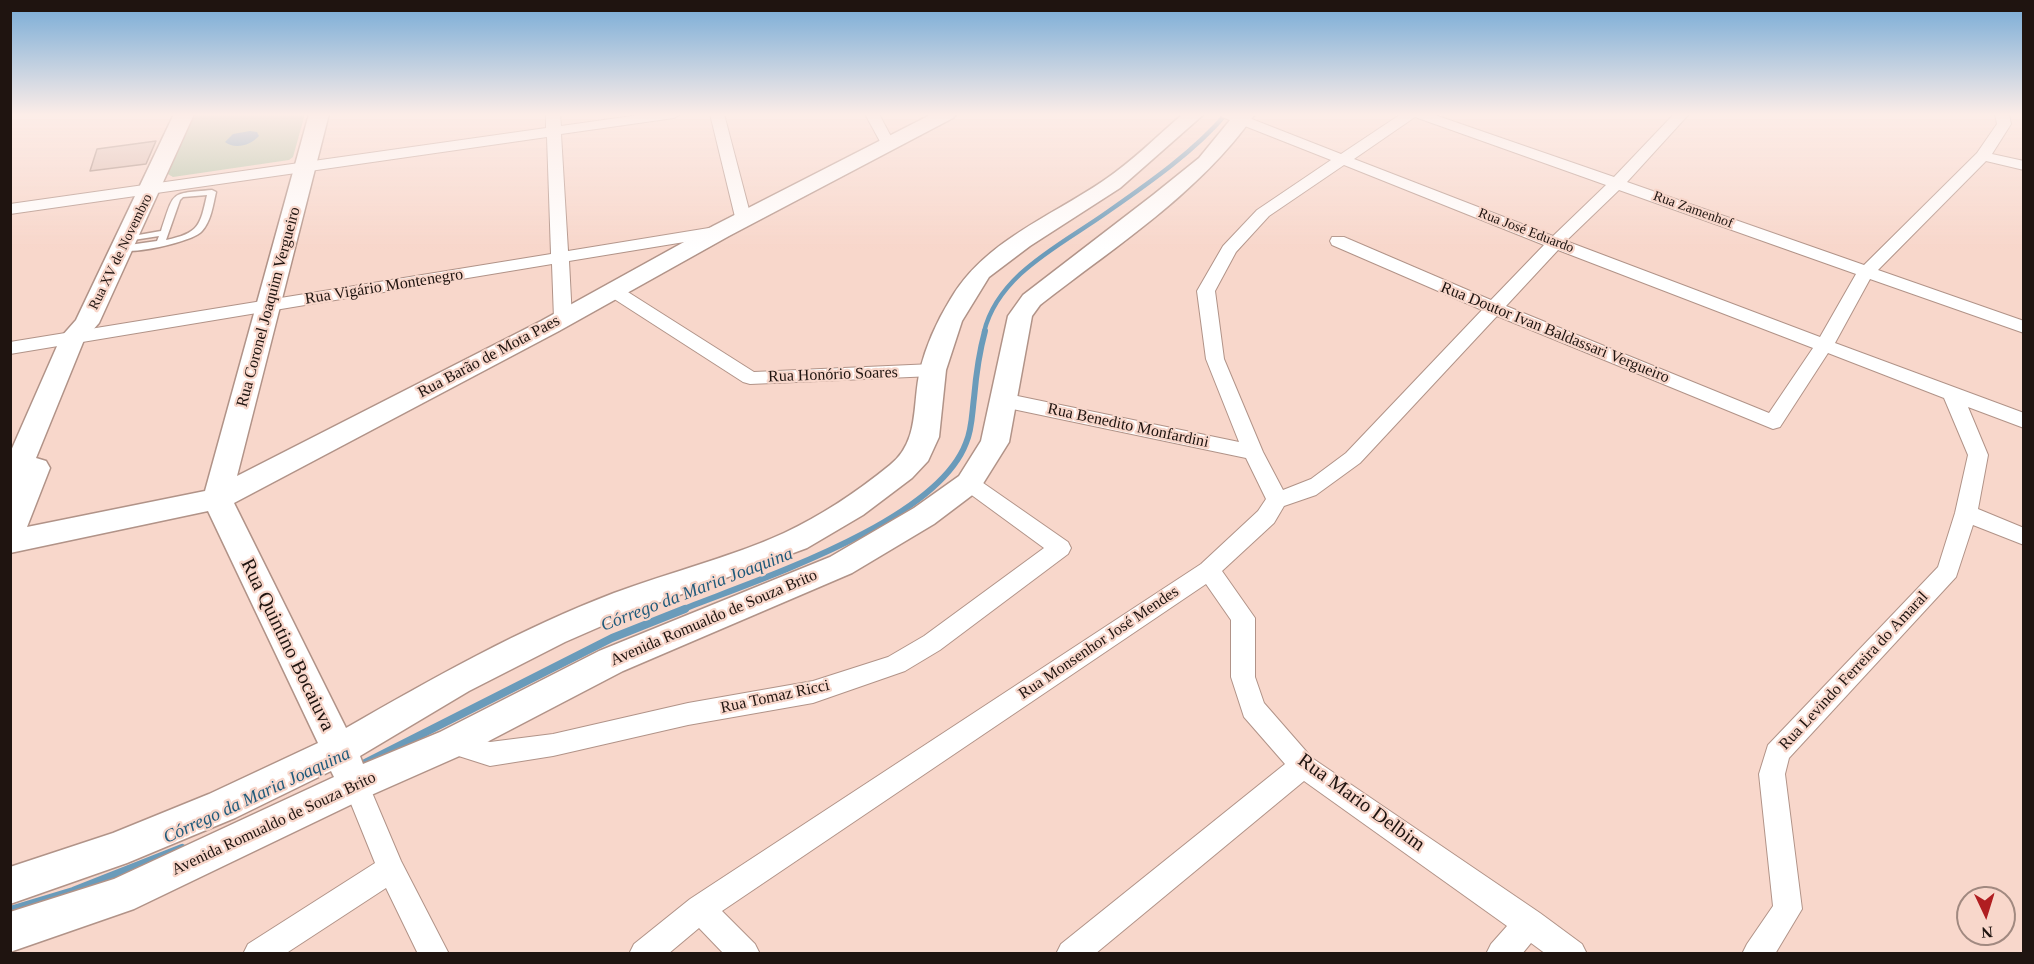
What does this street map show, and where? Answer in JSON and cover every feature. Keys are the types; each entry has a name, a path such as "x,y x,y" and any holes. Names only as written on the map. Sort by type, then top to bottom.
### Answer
{"main road":[{"name":"Rua XV de Novembro","path":"10,488 165,159"},
{"name":"Rua Coronel Joaquim Vergueiro","path":"218,499 308,159"},
{"name":"Rua Barão de Mota Paes","path":"10,542 218,499 563,319 722,231 860,159"},
{"path":"10,886 114,850 222,806 338,751 457,681 554,633 625,602 796,540 853,507 902,471 918,454 925,437 933,370 950,321 981,272 1022,242 1113,184 1142,159"},
{"name":"Avenida Romualdo de Souza Brito","path":"10,932 120,896 356,784 452,743 611,661 841,564 924,516 969,483 995,442 1020,316 1031,300 1161,200 1208,159"},
{"name":"Rua XV de Novembro","path":"10,532 83,332"},
{"name":"Rua Quintino Bocaiuva","path":"218,499 338,751 356,784"}],"street":[{"path":"10,209 357,159"},
{"path":"555,159 563,319"},
{"path":"728,159 744,221"},
{"path":"1342,159 1263,213 1229,250 1206,291 1215,359 1253,453 1278,499 1290,498 1330,477 1353,458 1556,243 1640,159"},
{"name":"Rua José Eduardo","path":"1342,159 2024,421"},
{"name":"Rua Zamenhof","path":"1548,159 1865,273 2024,327"},
{"path":"1825,344 1865,273 1980,159"},
{"path":"1995,159 2024,166"},
{"name":"Rua Vigário Montenegro","path":"10,348 83,332 268,305 722,231"},
{"name":"Rua Doutor Ivan Baldassari Vergueiro","path":"1338,241 1494,308 1773,422 1825,344"},
{"name":"Rua Honório Soares","path":"614,291 750,378 933,370"},
{"name":"Rua Levindo Ferreira do Amaral","path":"1757,954 1788,909 1772,774 1777,753 1948,571 1966,513 1978,455 1952,393"},
{"name":"Rua Benedito Monfardini","path":"1003,400 1253,453"},
{"name":"Rua Tomaz Ricci","path":"452,743 490,754 554,745 688,714 813,692 896,664 932,643 1060,548 969,483"},
{"name":"Rua Monsenhor José Mendes","path":"644,954 700,909 1209,570 1266,517 1278,499"},
{"path":"1966,513 2024,537"},
{"name":"Rua Mario Delbim","path":"1209,570 1243,618 1243,677 1254,709 1303,766 1572,954"},
{"path":"1071,954 1303,766"},
{"name":"Rua Quintino Bocaiuva","path":"356,784 391,869 434,954"},
{"path":"258,954 391,869"},
{"path":"700,909 745,954"},
{"path":"1502,954 1530,923"}],"lane":[{"path":"125,244 161,243 192,236 199,231 212,192 181,195 176,199 161,243"},
{"path":"125,244 164,233"}],"green space":[{"path":"172,159 290,159 173,177 166,173"}],"building":[{"path":"94,159 148,159 146,164 90,171"}],"waterway":[{"name":"Córrego da Maria Joaquina","path":"984,332 991,312 1017,277 1051,249 1106,213 1179,159"},
{"name":"Córrego da Maria Joaquina","path":"681,610 796,565 840,545 882,523 919,499 948,472 968,438 985,331"},
{"name":"Córrego da Maria Joaquina","path":"357,767 612,638 685,609"},
{"name":"Córrego da Maria Joaquina","path":"10,910 73,891 182,848"}]}
